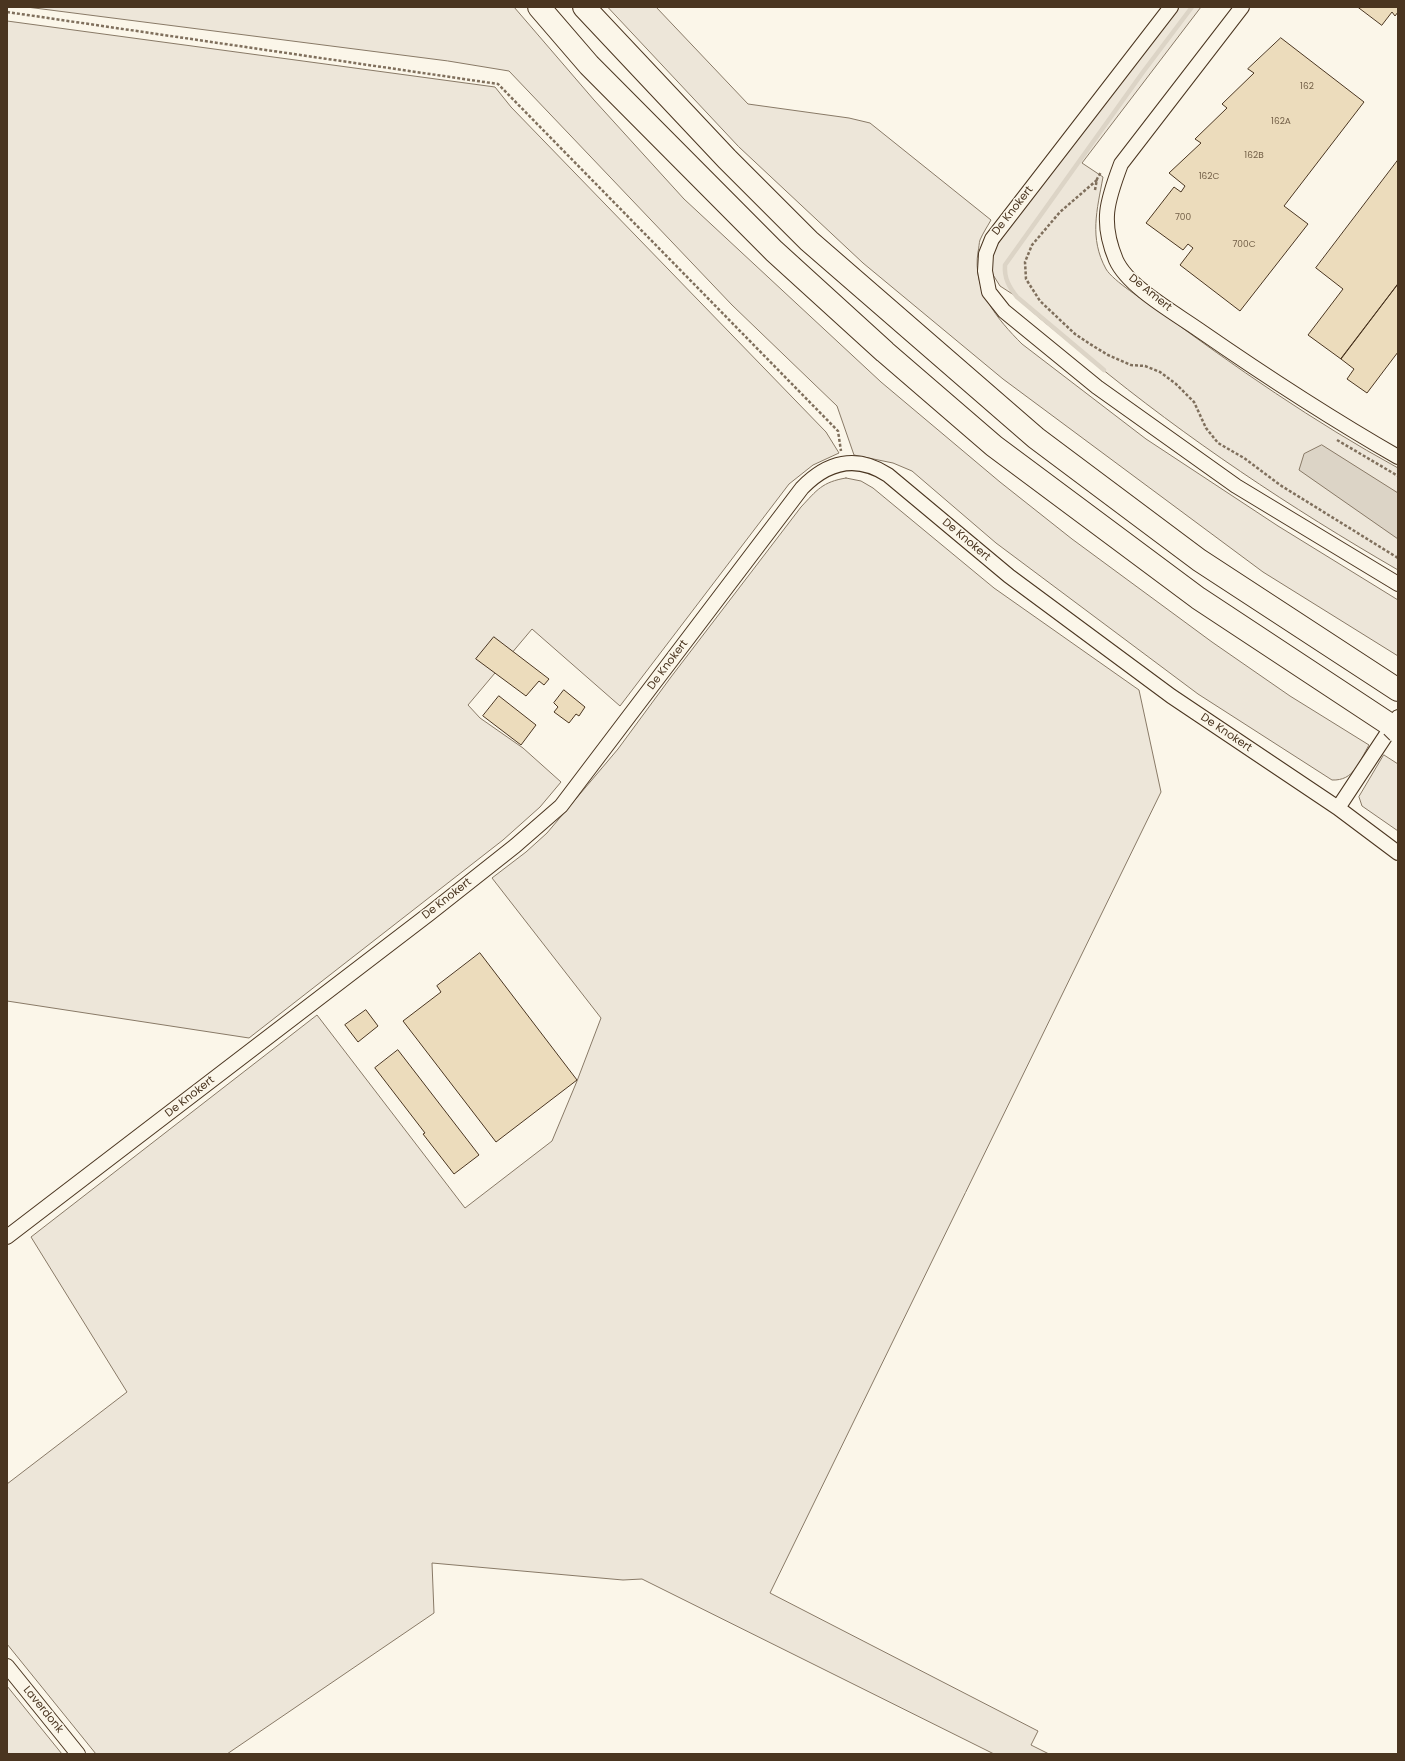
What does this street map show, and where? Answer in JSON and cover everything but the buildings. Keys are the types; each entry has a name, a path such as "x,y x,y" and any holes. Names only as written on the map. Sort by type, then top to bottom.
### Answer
{"highway":[{"path":"539,7 589,65 769,245 885,352 994,446 1198,598 1364,707 1396,726"},
{"path":"584,7 727,159 809,241 1030,433 1199,560 1390,686"}],"street":[{"name":"De Knokert","path":"1171,7 992,239 986,254 986,270 989,292 1004,311 1097,387 1147,423 1236,486 1398,584"},
{"name":"De Amert","path":"1242,7 1121,164 1110,192 1106,213 1109,239 1117,261 1130,280 1158,302 1264,375 1398,457"},
{"name":"De Knokert","path":"7,1237 435,909 515,846 562,806 802,488 816,474 834,465 843,463 863,464 881,470 1009,576 1171,696 1338,808 1398,853"},
{"path":"1338,808 1396,726"},
{"name":"Laverdonk","path":"7,1666 78,1754"}],"path":[{"path":"7,12 498,84 838,431 843,463"},
{"path":"1104,168 1097,179 1060,212 1052,224 1032,245 1025,262 1026,280 1040,301 1075,334 1108,355 1131,365 1145,366 1160,372 1176,384 1194,402 1206,428 1218,443 1244,458 1280,484 1398,558"},
{"path":"1095,193 1097,179"},
{"path":"1331,436 1398,476"}],"shaded area":[{"path":"27,7 514,7 594,100 684,199 881,382 1000,482 1072,539 1212,642 1290,696 1369,745 1359,764 1351,774 1346,777 1332,780 1198,694 996,543 912,471 893,463 854,455 837,406 732,305 509,71 448,61"},
{"path":"608,7 656,7 748,104 849,118 870,123 991,220 980,241 977,266 979,278 988,302 1004,324 1022,344 1146,439 1278,526 1398,600 1398,656 1263,572 1003,379 863,263 739,147"},
{"path":"1180,7 1201,7 1082,163 1103,177 1096,224 1096,235 1101,258 1106,269 1122,285 1216,352 1305,413 1398,468 1398,570 1318,522 1202,445 1127,389 1044,322 1017,297 1000,286 990,270 991,254 1013,222"},
{"path":"7,21 495,87 511,107 826,432 839,453 813,465 789,484 620,706 532,629 468,705 480,718 523,748 561,782 540,807 503,840 249,1038 7,1001"},
{"path":"1322,445 1398,493 1398,539 1299,470 1304,454"},
{"path":"846,478 861,481 873,488 994,588 1139,690 1161,792 770,1593 1038,1731 1031,1745 1049,1754 994,1754 642,1579 623,1580 432,1563 434,1613 227,1754 96,1754 7,1644 7,1484 127,1392 31,1237 317,1015 465,1208 552,1141 601,1018 492,878 526,852 547,833 618,749 801,507 825,484"},
{"path":"1384,755 1398,764 1398,831 1362,806 1359,797"},
{"path":"7,1686 62,1754 7,1754"}],"waterway":[{"path":"1104,370 1017,297 1008,282 1005,274 1005,265 1143,72 1192,7"}]}
